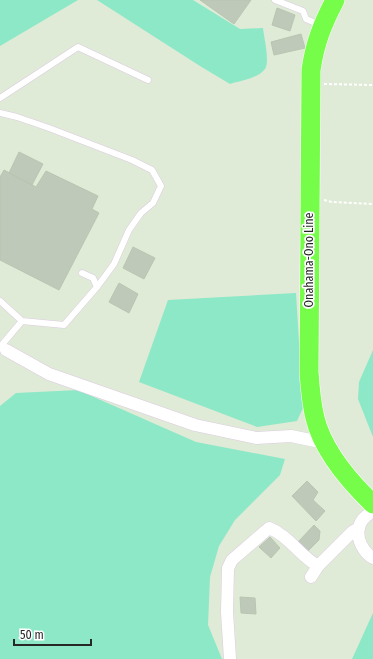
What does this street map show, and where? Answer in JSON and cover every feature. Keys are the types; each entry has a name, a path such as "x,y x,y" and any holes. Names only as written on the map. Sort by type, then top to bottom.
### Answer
{"main road":[{"name":"Onahama-Ono Line","path":"335,0 322,26 314,51 311,84 310,395 315,419 325,443 339,466 373,504"}],"street":[{"path":"3,348 49,374 195,425 256,438 291,436 325,443"},
{"path":"311,577 318,566 352,532 358,528 365,517 373,511"},
{"path":"230,659 227,612 228,568 232,560 269,528 277,531 311,562 318,566"},
{"path":"358,528 360,541 368,555 373,558"}],"lane":[{"path":"275,0 303,11 306,19 322,26"},
{"path":"0,98 78,47 148,80"},
{"path":"0,113 49,128 132,160 152,170 161,186 154,203 141,212 129,230 114,264 98,287 64,326 22,322 0,301"},
{"path":"82,272 93,278 98,287"},
{"path":"3,348 22,322"}],"path":[{"path":"311,84 373,84"},
{"path":"310,196 332,202 373,204"}],"green space":[{"path":"0,0 78,0 0,46"},
{"path":"97,0 193,0 240,29 263,28 267,55 265,69 258,75 249,79 230,84"},
{"path":"296,293 303,408 297,421 257,427 139,382 168,300"},
{"path":"373,350 373,437 358,399 359,382"},
{"path":"78,390 196,442 285,459 280,475 235,520 219,546 210,577 208,625 222,659 0,659 0,406 16,393"},
{"path":"373,613 373,659 352,659"}],"building":[{"path":"200,0 251,0 234,24"},
{"path":"277,8 295,15 290,31 272,25"},
{"path":"301,34 305,48 274,55 271,42"},
{"path":"19,152 43,164 32,185 9,173"},
{"path":"4,170 36,187 46,171 98,196 92,209 99,213 59,290 0,260 0,177"},
{"path":"133,247 155,258 144,279 123,268"},
{"path":"119,283 138,294 129,313 109,302"},
{"path":"307,481 318,492 313,500 325,511 316,521 292,496"},
{"path":"314,525 320,531 319,540 308,551 298,542"},
{"path":"270,537 280,548 271,558 259,547"},
{"path":"240,597 255,598 256,614 241,613"}]}
